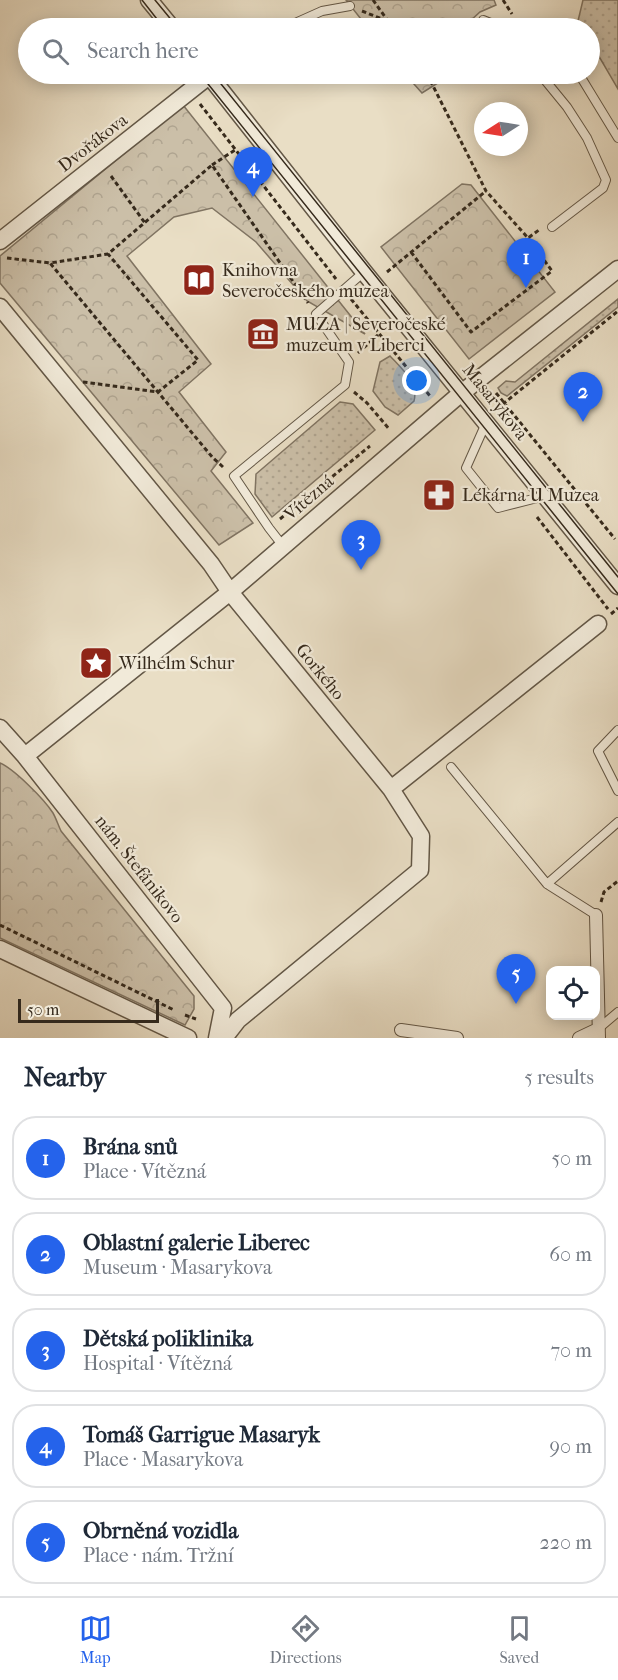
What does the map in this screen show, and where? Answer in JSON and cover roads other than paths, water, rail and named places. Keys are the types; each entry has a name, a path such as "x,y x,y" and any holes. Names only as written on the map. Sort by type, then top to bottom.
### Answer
{"street":[{"path":"149,0 164,18"},
{"name":"Dvořákova","path":"0,241 199,84"},
{"name":"Masarykova","path":"218,84 364,272 618,586"},
{"name":"Vítězná","path":"25,756 230,592 463,392 618,269"},
{"name":"Gorkého","path":"0,307 211,564 230,592 391,789 421,836 420,870 238,1020 224,1038"},
{"path":"391,789 598,624"},
{"name":"nám. Štefánikovo","path":"3,736 25,756 223,1008 217,1038"},
{"path":"579,1038 598,1033 596,915"},
{"path":"0,949 188,1038"},
{"path":"401,1030 457,1038"}],"lane":[{"path":"306,18 322,11 350,6"},
{"path":"548,84 567,107 587,138 606,180 603,188 552,227"},
{"path":"585,84 618,138"},
{"path":"284,546 234,476 345,386 349,362 316,314 364,272"},
{"path":"486,422 466,468 498,508 545,495"},
{"path":"618,730 598,751 618,791"},
{"path":"451,767 548,884 596,915"},
{"path":"548,884 618,822"},
{"path":"598,1033 618,1012"}],"tram line":[{"path":"142,0 156,18"},
{"path":"155,0 170,18"},
{"path":"208,84 618,594"},
{"path":"221,84 618,577"}],"place":[{"name":"Tomáš Garrigue Masaryk","path":"253,197"},
{"name":"Knihovna Severočeského muzea","path":"199,280"},
{"name":"Brána snů","path":"526,288"},
{"name":"MUZA | Severočeské muzeum v Liberci","path":"263,334"},
{"name":"Oblastní galerie Liberec","path":"583,422"},
{"name":"Lékárna U Muzea","path":"439,495"},
{"name":"Dětská poliklinika","path":"361,570"},
{"name":"Wilhelm Schur","path":"96,663"},
{"name":"Obrněná vozidla","path":"516,1004"}]}
